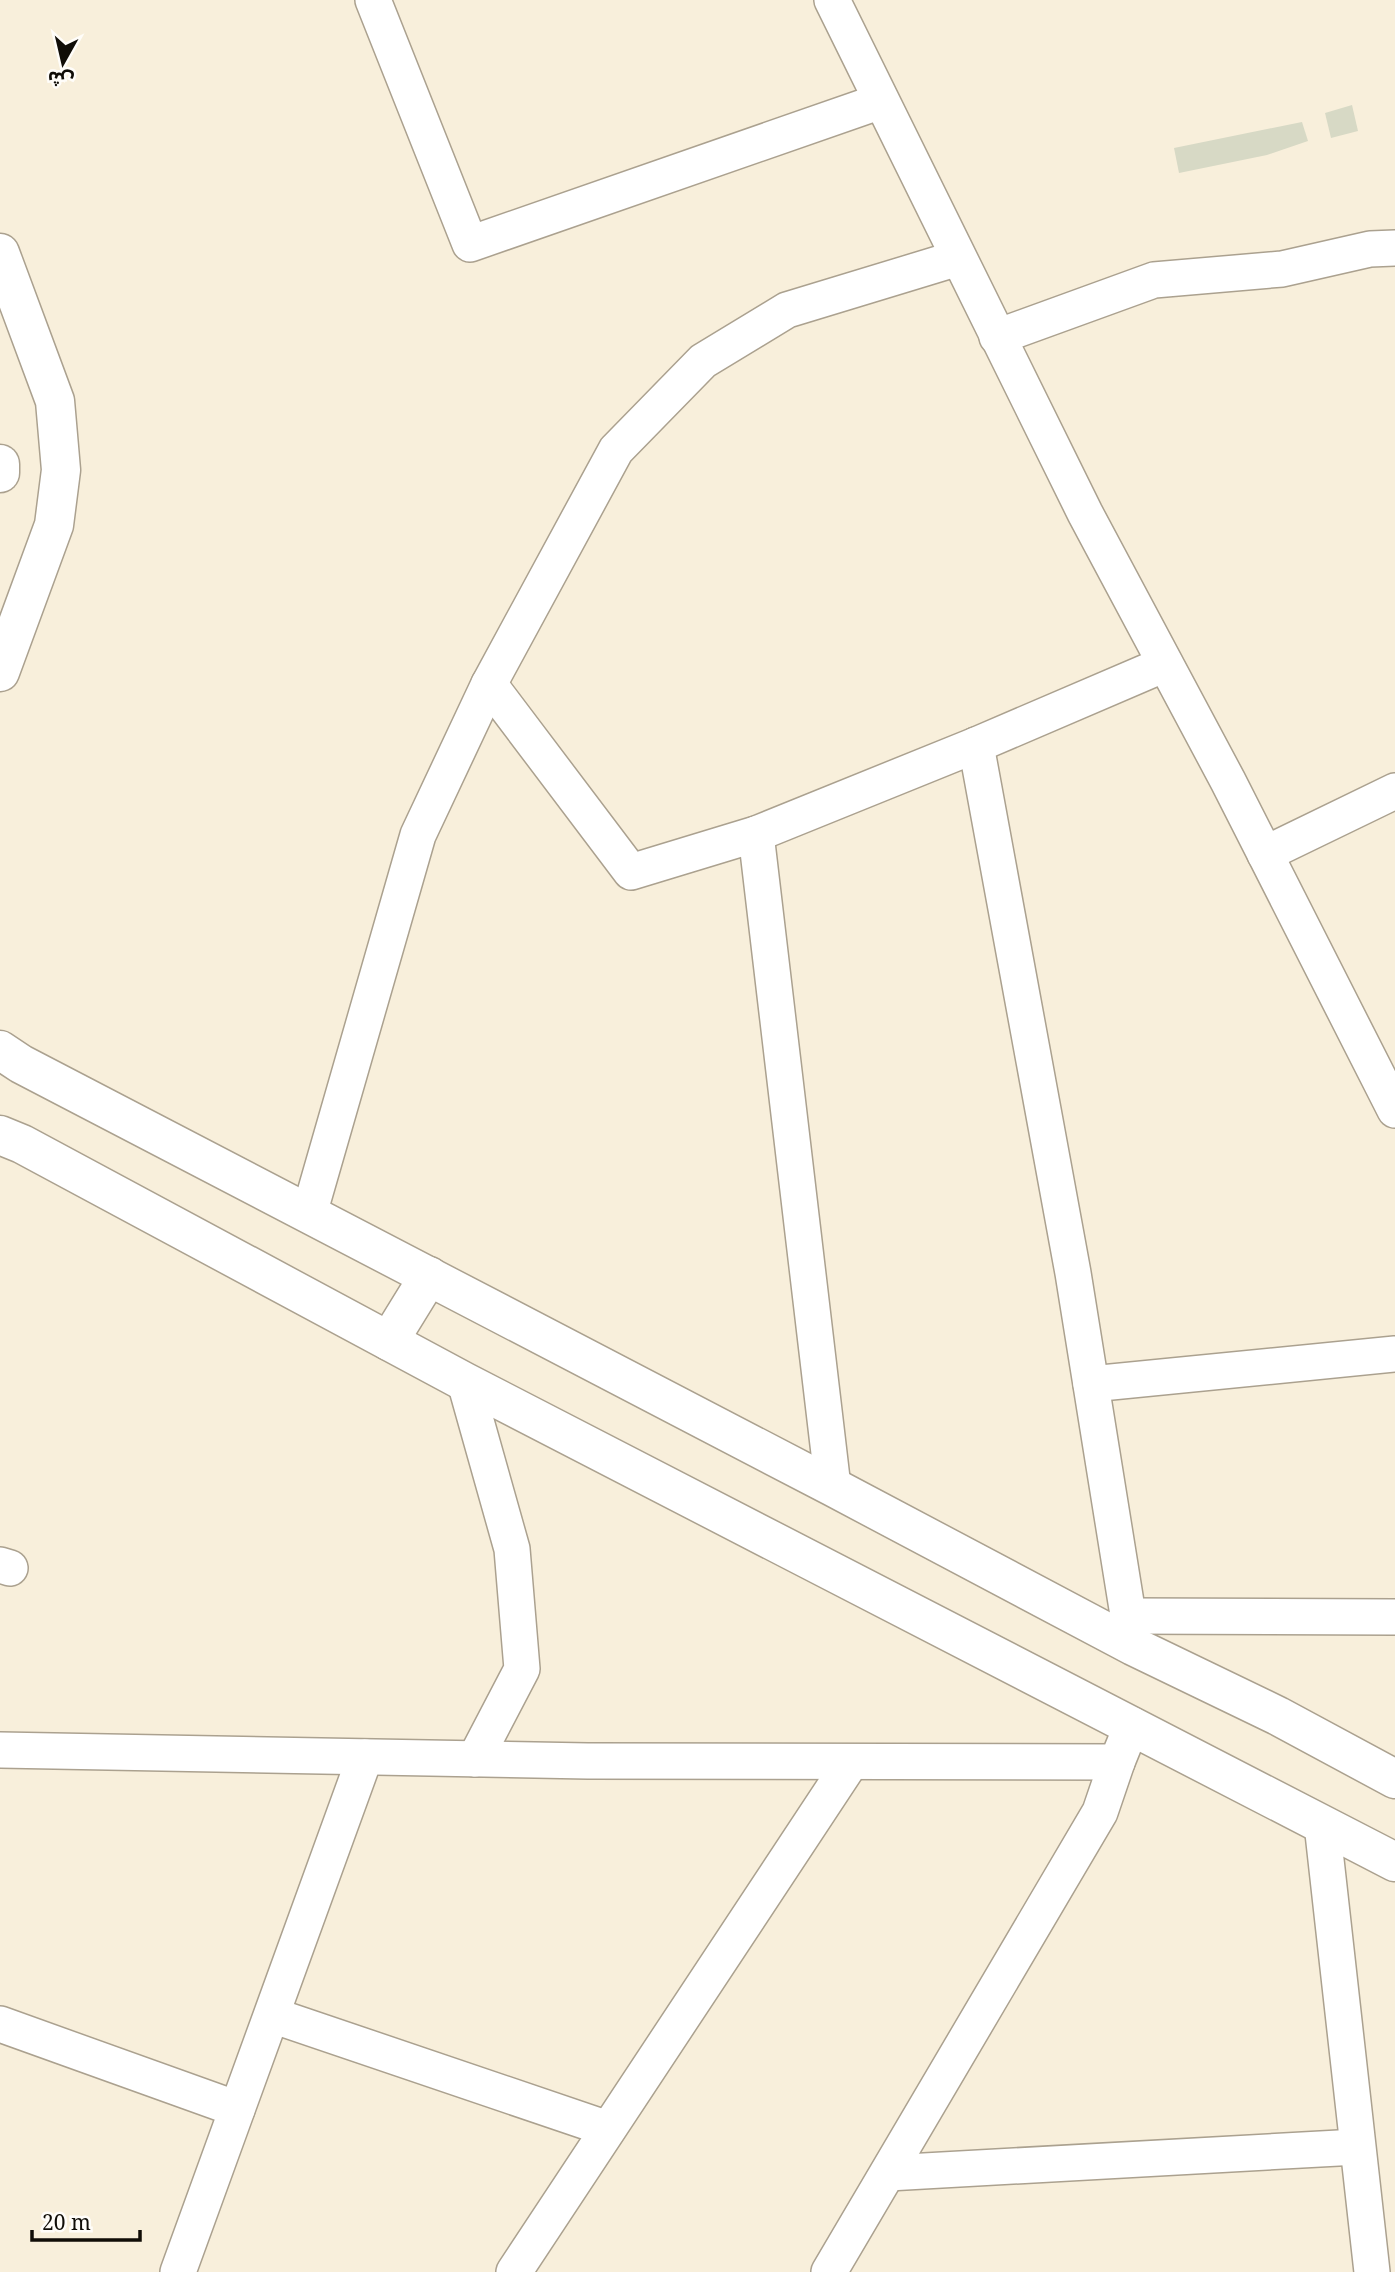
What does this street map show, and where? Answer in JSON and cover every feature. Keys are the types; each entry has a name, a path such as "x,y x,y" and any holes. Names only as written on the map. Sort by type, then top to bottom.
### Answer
{"main road":[{"path":"0,253 55,401 61,470 54,525 0,672"},
{"path":"0,464 0,473"},
{"path":"0,1050 21,1064 833,1487 1131,1631 1278,1716 1395,1779"},
{"path":"0,1135 22,1144 465,1382 1395,1863"},
{"path":"389,1341 429,1276"}],"street":[{"path":"373,0 470,244 881,101"},
{"path":"832,0 1085,513 1265,854 1395,1110"},
{"path":"997,337 1154,280 1282,269 1370,249 1395,248"},
{"path":"309,1214 418,835 489,684 616,450 703,361 787,310 958,258"},
{"path":"489,684 631,872 756,834 1166,664"},
{"path":"975,745 1073,1273 1131,1631 1395,1617"},
{"path":"1265,854 1395,791"},
{"path":"756,834 833,1487"},
{"path":"1091,1384 1395,1354"},
{"path":"465,1382 512,1549 522,1669 475,1759"},
{"path":"830,2272 1100,1812 1132,1725"},
{"path":"0,1750 475,1759 1117,1762"},
{"path":"178,2272 365,1757"},
{"path":"514,2272 851,1762"},
{"path":"1322,1824 1372,2272"},
{"path":"272,2015 608,2129"},
{"path":"0,2024 237,2109"},
{"path":"888,2173 1357,2147"}],"building":[{"path":"1352,105 1358,131 1331,138 1325,113"},
{"path":"1302,122 1308,141 1267,155 1179,173 1174,148"}]}
